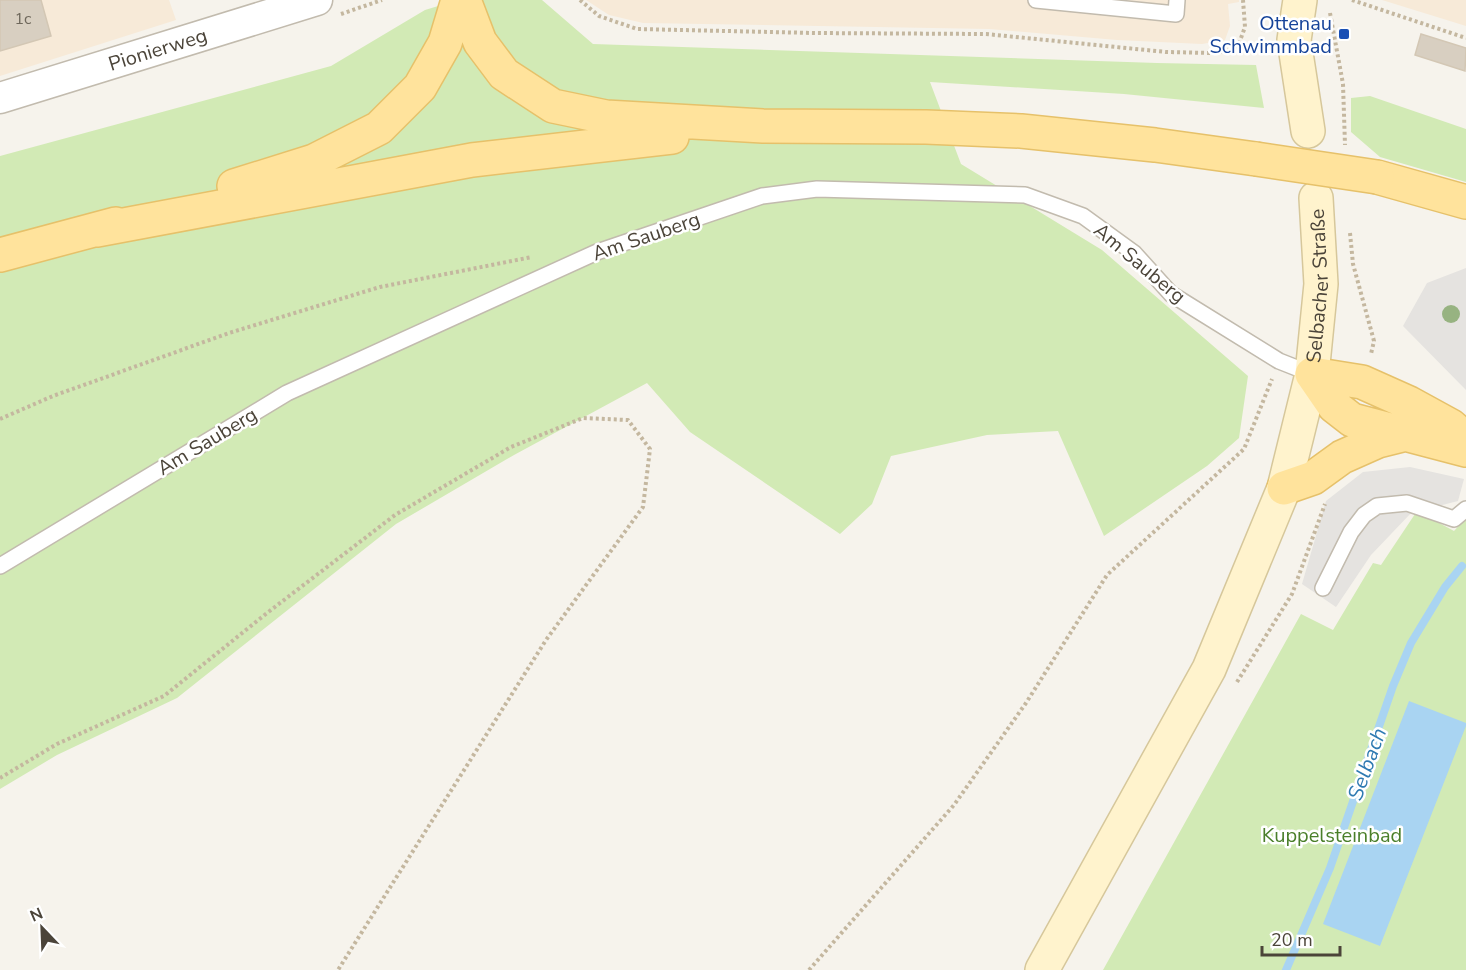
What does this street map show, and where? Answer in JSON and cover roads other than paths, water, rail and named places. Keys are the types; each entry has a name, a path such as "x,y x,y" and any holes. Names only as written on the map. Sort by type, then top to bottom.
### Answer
{"main road":[{"path":"0,255 97,230 314,161 379,128 420,87 445,43 459,0"},
{"path":"464,0 480,42 504,74 553,106 606,117 763,126 926,127 1021,131 1155,145 1377,177 1466,202"},
{"path":"1276,0 1294,40 1308,130"},
{"path":"1294,40 1300,0"},
{"path":"97,230 472,160 763,126"},
{"name":"Selbacher Straße","path":"1042,970 1209,669 1284,488 1312,374 1321,284 1316,198"},
{"path":"1312,374 1334,406 1352,420 1466,450"},
{"path":"1312,374 1362,382 1418,407 1451,426 1466,439"},
{"path":"1284,488 1313,478 1342,457 1378,441 1406,434"}],"street":[{"name":"Pionierweg","path":"0,98 317,0"}],"lane":[{"path":"1036,0 1176,14 1177,0"},
{"name":"Am Sauberg","path":"0,566 287,393 597,252 762,196 817,189 1025,195 1083,216 1134,253 1171,294 1279,361 1312,374"},
{"path":"1323,588 1351,532 1364,515 1377,506 1407,503 1454,519 1466,509"}],"water":[{"path":"1409,701 1466,723 1466,726 1380,946 1323,924"}],"waterway":[{"name":"Selbach","path":"1286,970 1330,868 1393,686 1411,643 1445,587 1462,566"}],"place":[{"name":"Ottenau Schwimmbad","path":"1344,34"}],"park label":[{"name":"Kuppelsteinbad","path":"1332,835"}]}
